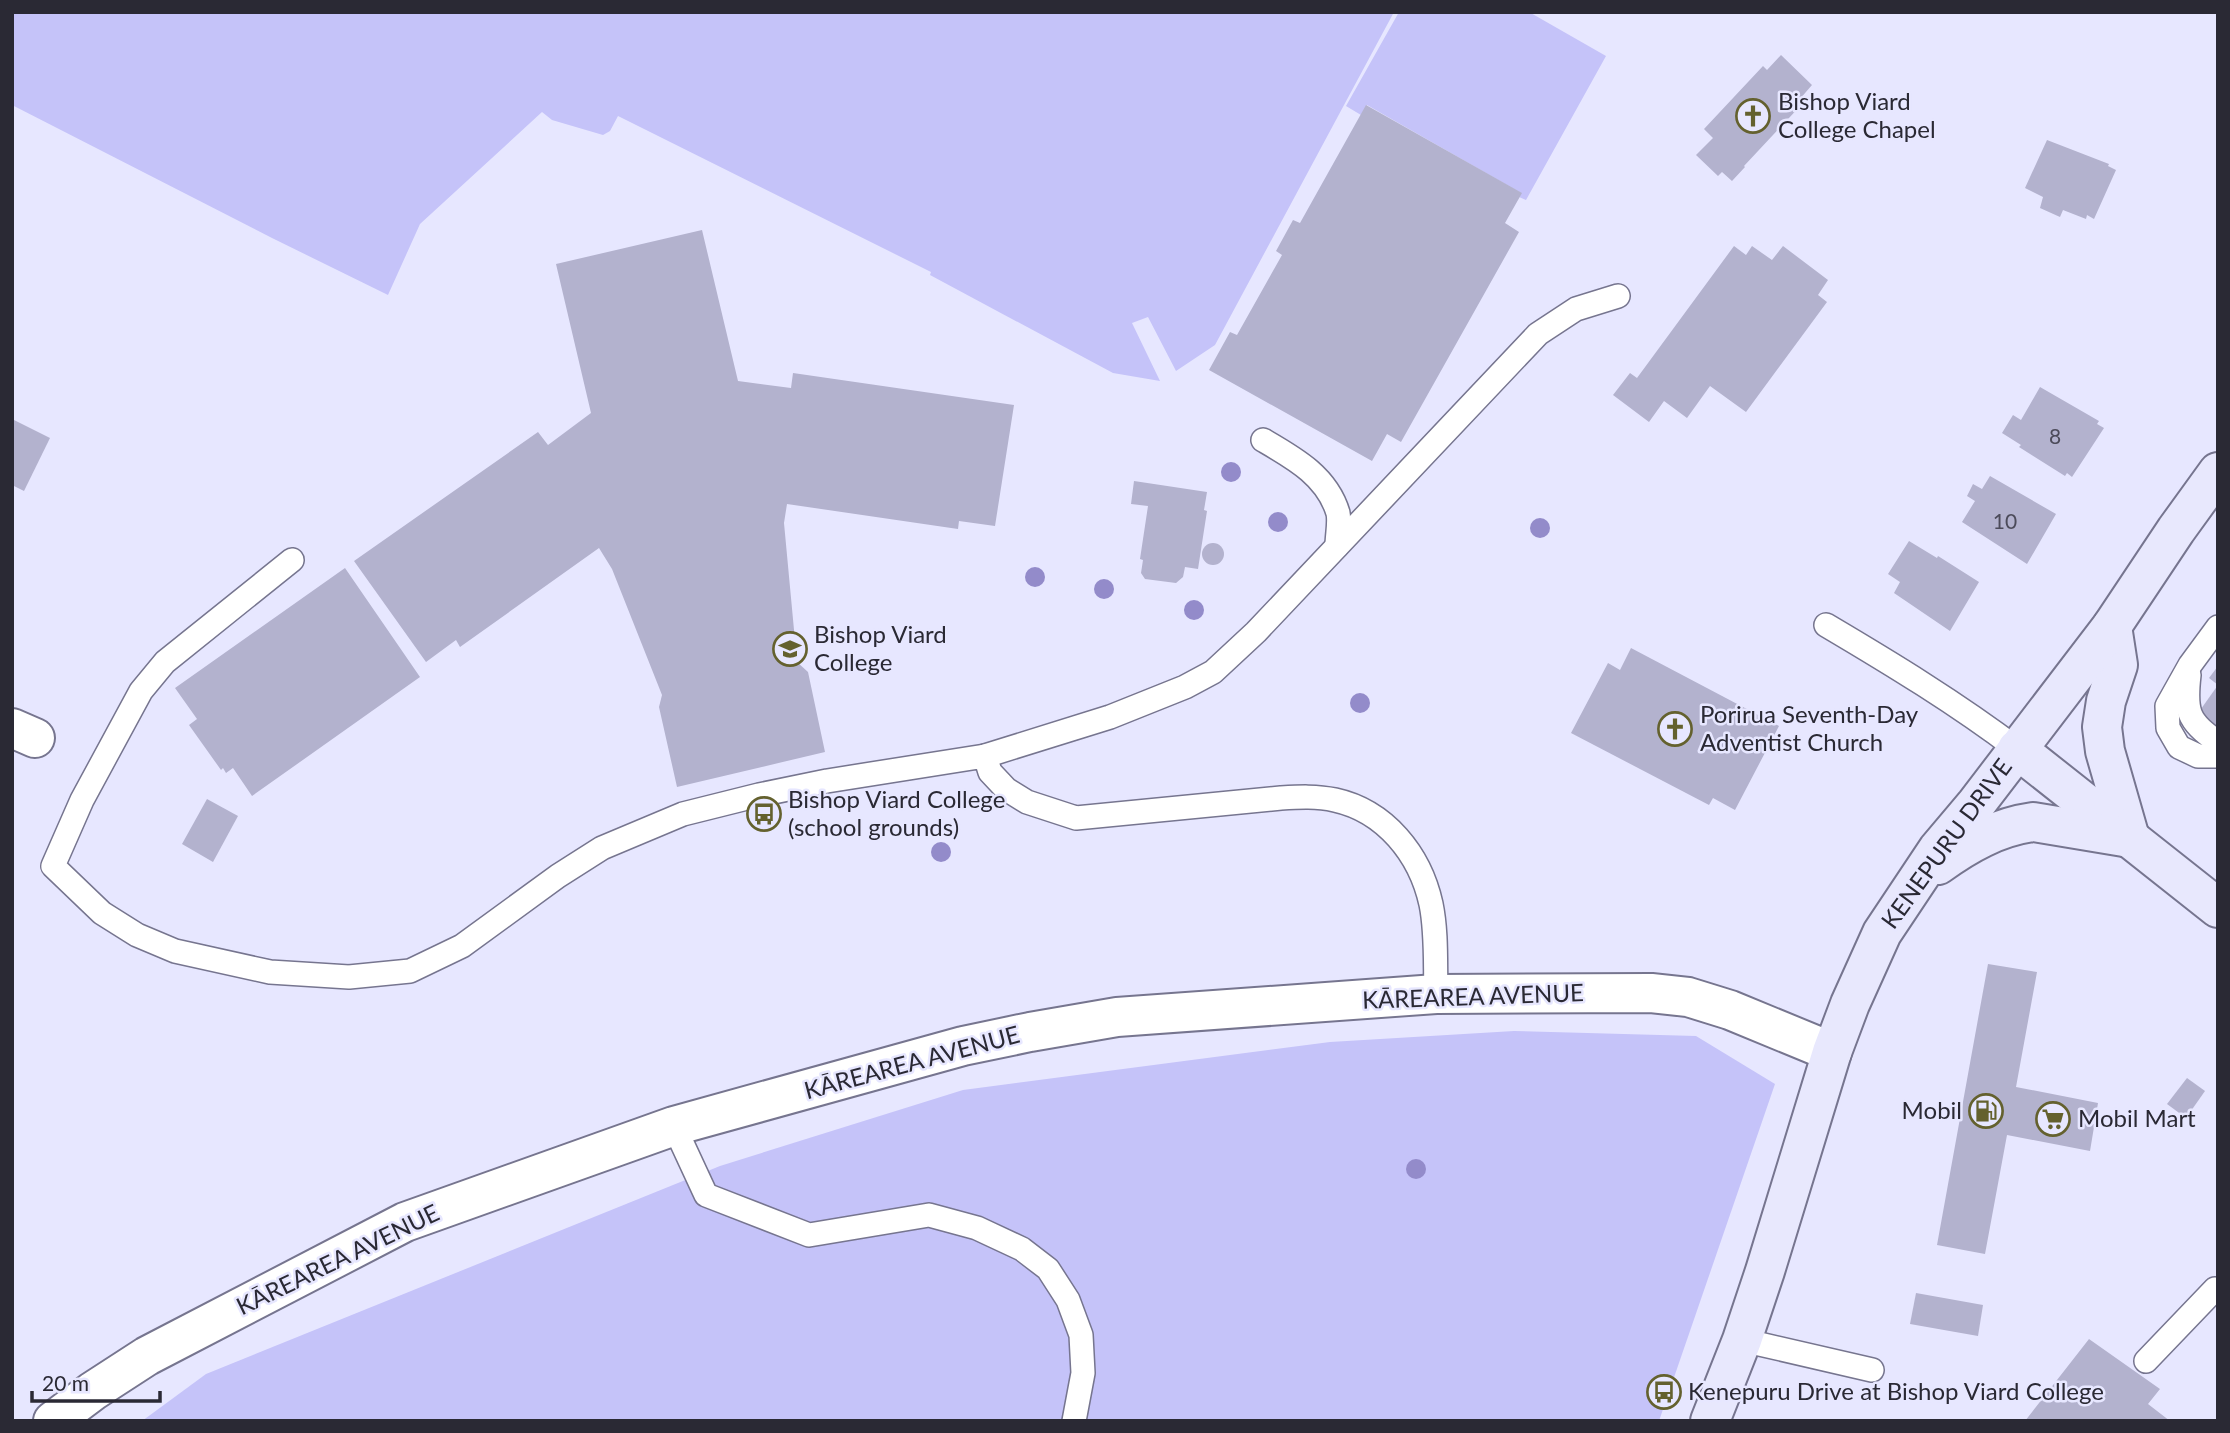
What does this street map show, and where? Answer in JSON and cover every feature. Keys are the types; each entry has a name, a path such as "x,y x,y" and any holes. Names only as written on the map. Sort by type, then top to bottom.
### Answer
{"main road":[{"name":"KENEPURU DRIVE","path":"1710,1421 1742,1340 1832,1052 1882,933 1916,880 2112,626 2218,472"},
{"path":"2112,626 2118,666 2106,701 2102,727 2105,751 2130,838"},
{"path":"2017,749 2218,908"},
{"path":"1916,880 1964,846 2018,824 2033,822 2130,838"}],"street":[{"name":"KĀREAREA AVENUE","path":"53,1421 165,1346 405,1222 674,1126 963,1046 1030,1032 1117,1017 1436,994 1651,993 1688,997 1730,1010 1832,1052"}],"lane":[{"path":"292,560 165,662 152,676 141,691 82,800 53,866 102,913 137,935 175,951 271,972 349,977 410,971 462,946 558,876 602,848 683,814 759,795 985,756 1110,717 1185,688 1213,671 1246,641 1538,334 1576,309 1618,296"},
{"path":"1263,440 1300,461 1323,483 1338,514 1337,546"},
{"path":"1826,625 1912,675 2017,749"},
{"path":"2218,627 2190,665 2167,706 2168,728 2179,747 2198,756 2218,756"},
{"path":"2190,665 2186,699 2191,719 2200,730 2218,742"},
{"path":"985,756 990,772 1006,789 1036,806 1076,818 1282,798 1311,797 1359,807 1398,836 1420,870 1431,904 1436,994"},
{"path":"674,1126 706,1195 809,1236 929,1216 977,1228 1023,1249 1048,1269 1068,1300 1081,1335 1083,1373 1074,1421"},
{"path":"2146,1361 2215,1289"},
{"path":"1742,1340 1872,1370"}],"shaded area":[{"path":"12,12 1394,12 1215,345 1176,371 1148,317 1132,323 1160,381 1113,373 930,275 931,272 618,116 610,131 603,135 552,120 542,112 420,224 388,295 12,105"},
{"path":"1399,12 1529,12 1606,56 1526,200 1519,197 1521,193 1367,105 1361,115 1346,106"},
{"path":"1514,1031 1696,1036 1775,1084 1659,1421 142,1421 206,1374 720,1166 963,1090 1330,1042"}],"building":[{"name":"Bishop Viard College Chapel","path":"1781,55 1812,85 1799,100 1803,103 1732,181 1722,172 1718,176 1696,155 1713,138 1704,129 1763,66 1767,70"},
{"path":"1366,105 1522,193 1505,223 1519,232 1401,442 1387,434 1372,461 1209,370 1230,332 1237,335 1282,255 1276,251 1293,220 1300,223"},
{"path":"2047,140 2109,164 2108,166 2116,170 2094,219 2087,215 2086,219 2063,210 2060,217 2040,208 2043,197 2025,188"},
{"path":"702,230 738,381 791,388 793,373 1014,405 995,526 959,521 958,529 787,504 784,523 797,662 808,672 825,752 677,787 659,707 662,695 612,569 599,548 460,647 456,640 426,662 354,561 538,432 548,445 591,413 556,264"},
{"path":"1734,246 1746,255 1752,246 1772,260 1783,246 1828,280 1818,295 1827,302 1746,412 1710,386 1687,418 1664,401 1649,422 1613,395 1630,373 1637,378"},
{"path":"2040,387 2099,421 2097,424 2104,428 2072,477 2067,473 2065,476 2002,433 2013,415 2021,420"},
{"path":"12,419 50,438 24,491 12,485"},
{"path":"1990,476 2056,514 2027,564 1962,522 1975,501 1967,496 1973,484 1982,489"},
{"path":"1134,481 1207,492 1204,510 1207,511 1198,569 1185,567 1183,577 1176,583 1145,579 1141,573 1143,560 1140,559 1148,506 1131,504"},
{"path":"1909,541 1979,582 1950,631 1894,593 1900,582 1888,574"},
{"path":"1213,543 1221,546 1224,554 1221,562 1213,565 1205,562 1202,554 1205,546"},
{"path":"345,568 420,677 252,796 233,768 226,773 223,768 221,770 189,725 197,719 175,688"},
{"name":"Porirua Seventh-Day Adventist Church","path":"1631,648 1779,726 1735,810 1713,798 1709,805 1571,733 1608,663 1620,670"},
{"path":"2218,666 2218,685 2209,678"},
{"path":"2218,685 2218,732 2196,716"},
{"path":"207,799 238,816 213,862 182,844"},
{"name":"Mobil","path":"1988,964 2037,972 2016,1087 2098,1103 2090,1151 2007,1135 1985,1254 1937,1245"},
{"path":"2187,1078 2205,1091 2186,1118 2167,1104"},
{"path":"1916,1293 1983,1305 1978,1336 1910,1324"},
{"path":"2089,1339 2160,1389 2148,1404 2170,1421 2025,1421"}],"place":[{"name":"Bishop Viard College Chapel","path":"1753,116"},
{"name":"Bishop Viard College","path":"790,649"},
{"name":"Porirua Seventh-Day Adventist Church","path":"1675,729"},
{"name":"Bishop Viard College (school grounds)","path":"764,814"},
{"name":"Mobil","path":"1986,1111"},
{"name":"Mobil Mart","path":"2053,1119"},
{"name":"Kenepuru Drive at Bishop Viard College","path":"1664,1392"}]}
